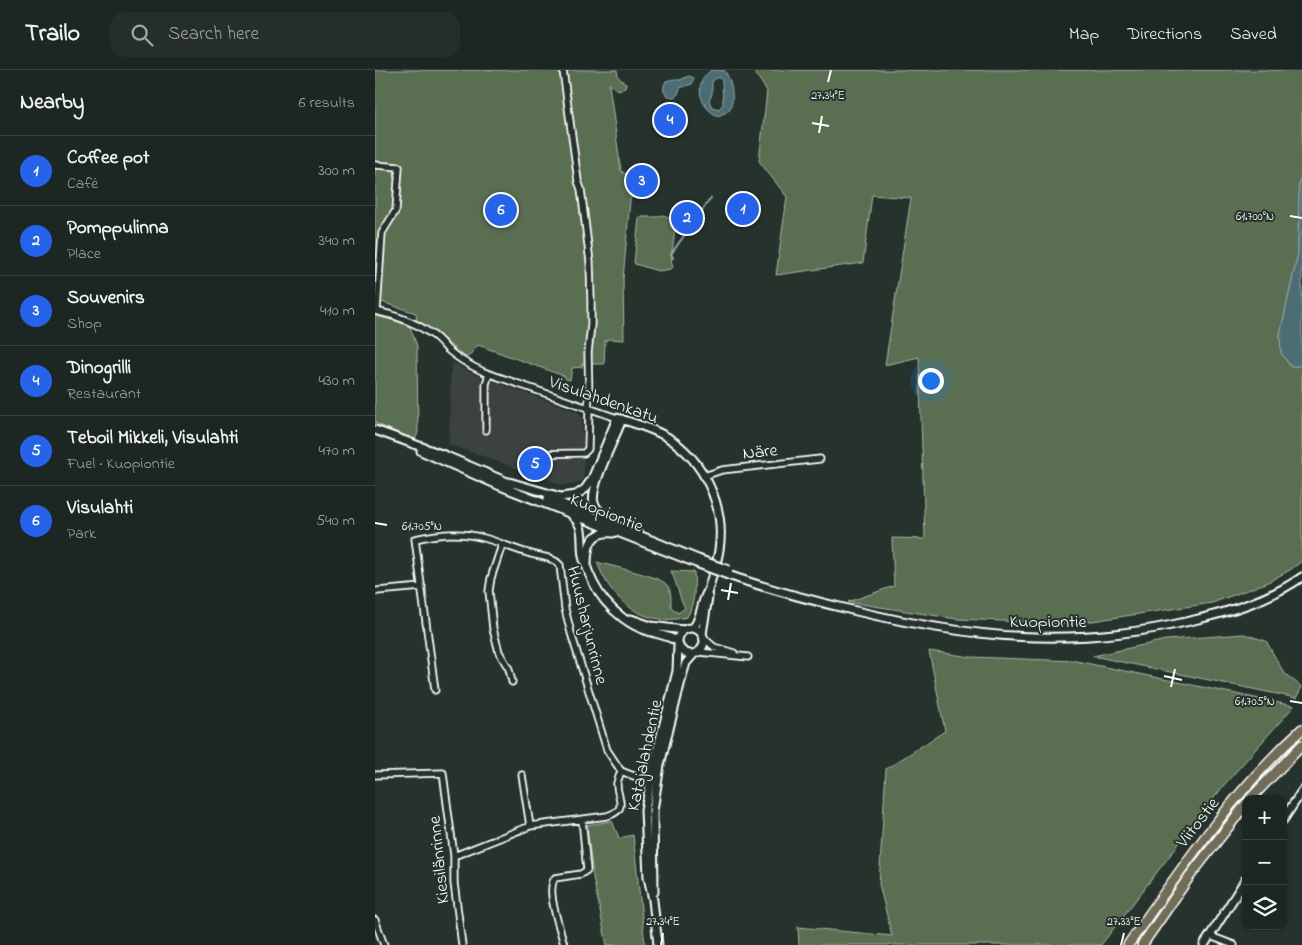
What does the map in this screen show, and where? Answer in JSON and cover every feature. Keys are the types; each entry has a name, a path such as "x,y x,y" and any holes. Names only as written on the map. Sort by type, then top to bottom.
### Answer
{"highway":[{"name":"Viitostie","path":"1128,945 1203,839 1250,782 1302,730"},
{"path":"1254,795 1302,745"},
{"name":"Viitostie","path":"1142,945 1189,877 1242,809"}],"street":[{"path":"532,454 584,453 588,450 588,353 591,318 590,262 563,70"},
{"path":"375,165 399,167 396,210 382,232 377,275 376,311"},
{"name":"Visulahdenkatu","path":"376,311 398,317 421,327 439,339 449,350 467,364 489,374 645,426 667,437 684,451 712,489 720,533 719,550 708,591 703,636"},
{"path":"487,430 486,384 489,374"},
{"path":"509,482 561,497 577,495 585,489 592,479 620,419"},
{"path":"620,419 593,493 594,502 602,514 627,525 651,543"},
{"name":"Kuopiontie","path":"375,430 509,482 651,543"},
{"name":"Kuopiontie","path":"392,437 441,462 553,507 788,594 885,618 945,630 1037,638 1100,636 1159,628 1209,617 1257,602 1293,583 1302,576"},
{"name":"Näre","path":"704,476 722,470 820,459"},
{"path":"553,507 573,518 578,523 581,531 583,560 601,595 617,613 634,626 671,637 682,651 687,654 748,657 714,647 693,628 684,630 651,626 617,613"},
{"path":"587,568 590,544 601,533 613,533 651,543"},
{"name":"Huusharjunrinne","path":"435,690 415,538 437,534 461,534 484,538 553,559 560,565 565,609 571,633 607,750 621,771"},
{"path":"502,545 491,578 489,592 493,629 499,652 509,669 512,682"},
{"path":"375,592 422,587"},
{"name":"Visulahdenkatu","path":"693,628 697,623 704,597 708,591"},
{"path":"678,644 680,633 684,630"},
{"path":"696,653 702,648 703,636"},
{"name":"Katajalahdentie","path":"654,781 677,671 678,644"},
{"name":"Katajalahdentie","path":"658,945 653,900 648,877 645,810 686,663 696,653"},
{"path":"454,856 529,826 615,814 620,808 621,801 617,784 621,771 654,781"},
{"name":"Kiesilänrinne","path":"375,775 443,773 454,856 454,883 462,945"},
{"path":"522,775 529,826"},
{"path":"1287,814 1302,791"},
{"path":"564,945 552,898 552,882 555,878 581,874 587,870 582,819"},
{"path":"1204,945 1242,885"},
{"path":"375,920 383,945"},
{"path":"1210,936 1234,945"}],"shaded area":[{"path":"451,362 481,377 578,412 582,418 583,480 573,485 562,485 449,444"}],"green space":[{"path":"375,70 617,70 618,77 626,84 625,88 618,90 609,84 621,171 634,179 634,192 630,200 623,279 624,340 609,339 605,341 604,364 582,364 582,367 572,368 570,380 564,376 478,345 469,356 465,357 440,336 417,322 416,313 375,300"},
{"path":"753,70 1302,70 1302,170 1299,186 1298,253 1280,335 1281,353 1291,367 1302,365 1302,561 1266,583 1212,603 1072,624 957,619 848,602 894,586 892,538 925,539 919,357 885,365 911,198 872,195 863,263 776,275 787,197 759,161 767,91"},
{"path":"663,215 670,219 673,224 673,267 658,271 635,264 640,217"},
{"path":"375,316 396,321 410,327 417,346 418,433 415,440 375,423"},
{"path":"597,562 662,581 669,589 671,607 678,613 685,608 671,571 694,572 693,601 690,612 687,617 671,619 657,619 643,615 631,608 611,589"},
{"path":"1244,634 1266,641 1284,673 1302,687 1296,698 1093,656 1166,640"},
{"path":"929,651 971,657 1076,661 1294,706 1224,785 1101,945 799,945 798,927 892,936 879,884 886,769 945,731"},
{"path":"612,821 619,838 633,835 645,945 607,945 593,877 587,825"}],"water":[{"path":"711,70 724,70 732,90 732,101 729,110 718,116 705,106 700,90 704,78","holes":["716,78 720,78 722,81 723,104 719,109 712,107 709,101 712,94 712,82"]},
{"path":"689,76 694,78 692,84 680,88 678,94 674,97 668,96 664,92 666,81 680,80"},
{"path":"1302,170 1302,365 1291,367 1281,353 1280,335 1298,253 1299,186"}],"waterway":[{"path":"673,258 671,254 711,198"}],"place":[{"name":"Dinogrilli","path":"670,120"},
{"name":"Souvenirs","path":"642,181"},
{"name":"Coffee pot","path":"743,209"},
{"name":"Visulahti","path":"501,210"},
{"name":"Pomppulinna","path":"687,218"},
{"name":"Teboil Mikkeli, Visulahti","path":"535,464"}]}
